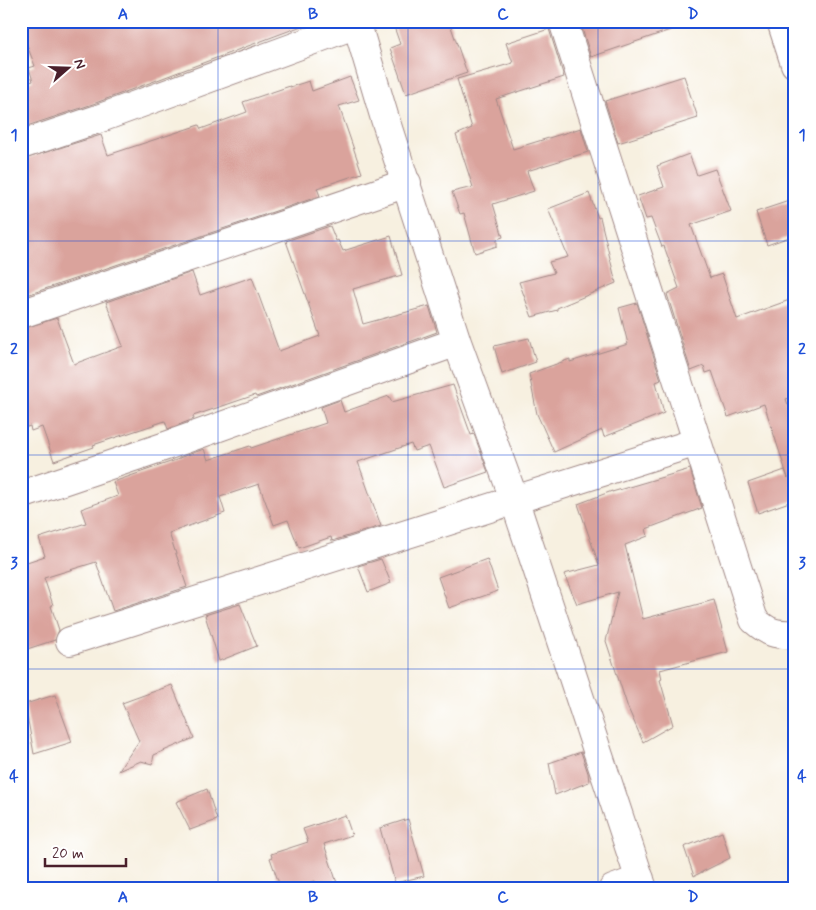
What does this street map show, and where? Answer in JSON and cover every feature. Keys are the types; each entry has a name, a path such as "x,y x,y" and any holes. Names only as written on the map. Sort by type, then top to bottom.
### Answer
{"street":[{"path":"563,21 754,620 764,628 777,634 795,634"},
{"path":"781,21 795,64"},
{"path":"21,145 98,119 357,22 385,119 457,342 514,499 641,884 613,889"},
{"path":"21,314 407,183"},
{"path":"21,495 163,448 457,342"},
{"path":"70,641 697,442"}],"building":[{"path":"21,21 306,21 307,24 93,104 21,128 21,85 33,81 29,68 35,66 21,30"},
{"path":"392,21 449,21 467,73 406,94 390,48 400,44"},
{"path":"685,21 685,25 591,57 580,22"},
{"path":"549,29 564,77 496,99 513,149 581,128 588,152 527,171 534,191 493,204 503,237 497,239 497,246 475,253 464,213 460,214 452,192 473,187 456,135 472,128 457,79 513,63 506,43"},
{"path":"684,76 698,118 618,143 605,101"},
{"path":"350,77 359,100 339,106 362,173 317,188 320,196 21,297 21,160 101,135 108,155 199,125 201,129 247,112 243,102 290,86 309,81 312,91"},
{"path":"689,154 697,175 715,169 731,211 691,225 710,278 722,274 737,319 795,298 795,396 786,399 795,424 795,485 791,485 795,500 758,513 748,483 785,470 788,478 764,404 728,417 712,371 706,373 704,366 691,371 667,294 679,288 664,246 662,247 651,218 646,219 638,196 664,187 657,166"},
{"path":"589,193 598,218 600,217 616,283 557,308 557,310 532,317 519,282 554,273 549,262 568,257 548,209"},
{"path":"795,199 795,235 767,245 756,212"},
{"path":"330,226 336,241 338,240 343,251 391,236 402,275 353,289 363,324 429,306 437,332 256,397 255,395 193,416 194,419 168,429 165,421 93,445 94,447 54,461 42,427 31,431 30,426 21,429 21,329 57,318 74,364 123,346 106,302 192,272 200,295 252,277 279,351 320,336 286,241"},
{"path":"637,303 661,380 656,382 664,413 604,437 602,430 554,452 537,414 529,374 570,359 570,362 628,344 619,308"},
{"path":"529,338 536,362 502,374 494,346"},
{"path":"453,385 471,435 474,434 488,472 444,487 429,446 414,451 411,444 358,462 381,526 332,541 331,537 299,548 288,520 274,525 259,484 220,497 225,513 169,533 187,587 113,611 96,562 44,578 59,630 55,640 21,651 21,564 45,556 39,538 86,523 81,509 118,496 113,482 204,449 208,460 326,423 321,407 340,400 344,412 389,396 392,402"},
{"path":"690,469 702,508 646,529 648,536 625,545 643,619 714,600 728,652 660,670 662,679 660,680 673,725 643,742 628,708 606,641 618,592 577,604 564,574 599,565 578,504 612,491"},
{"path":"381,559 391,583 368,592 358,566"},
{"path":"487,559 498,591 449,608 438,577"},
{"path":"240,604 257,646 219,661 205,615"},
{"path":"172,685 194,738 154,755 152,764 141,761 118,771 139,741 122,703"},
{"path":"55,695 72,742 34,754 25,704"},
{"path":"581,752 589,782 555,795 549,763"},
{"path":"207,789 217,820 190,830 176,802"},
{"path":"345,815 352,835 324,844 339,889 317,889 315,881 293,889 281,889 270,858 272,857 271,854 308,842 303,829"},
{"path":"408,819 424,876 395,883 380,828"},
{"path":"722,832 730,858 694,876 684,847"}]}
